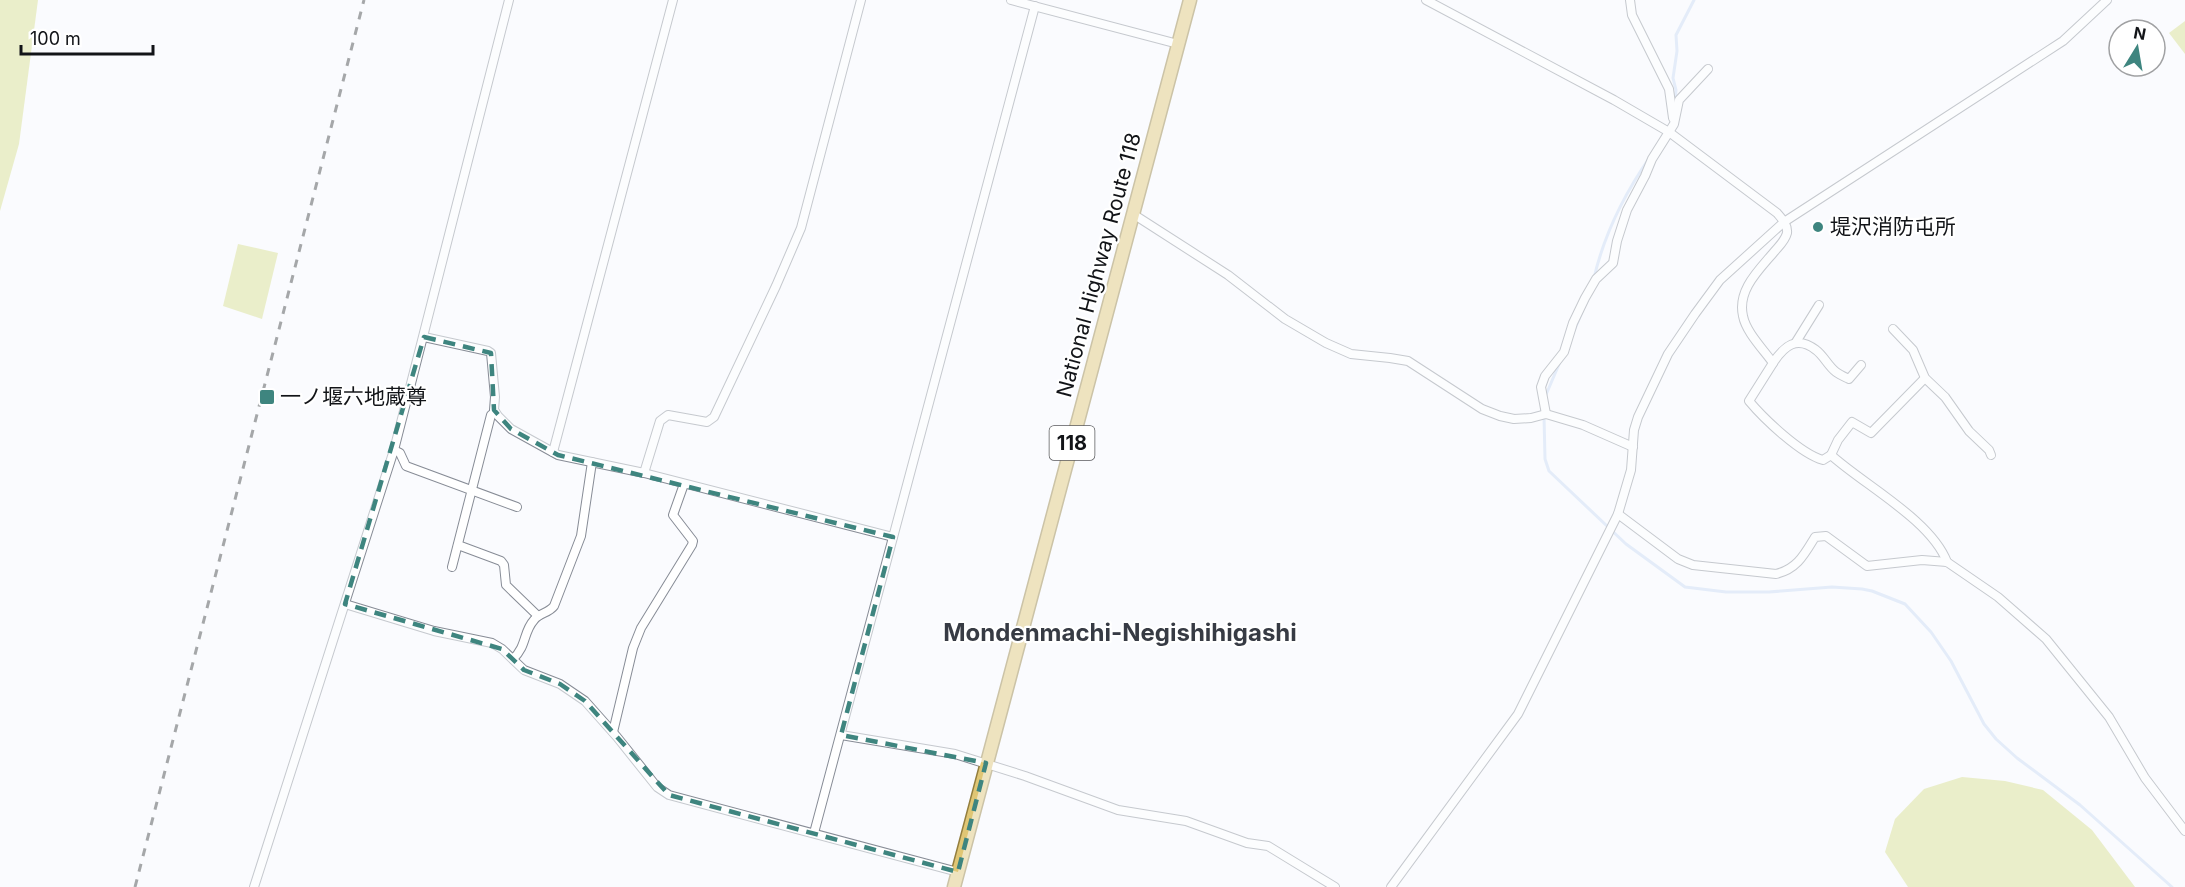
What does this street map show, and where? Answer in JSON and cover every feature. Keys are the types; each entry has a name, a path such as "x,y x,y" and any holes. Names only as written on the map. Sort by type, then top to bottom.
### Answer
{"highway":[{"name":"National Highway Route 118","path":"954,887 1190,0"}],"street":[{"path":"254,887 394,450 509,0"},
{"path":"553,452 673,0"},
{"path":"644,473 660,421 664,417 668,415 707,422 714,417 776,286 801,228 861,0"},
{"path":"1011,0 1178,45"},
{"path":"1426,0 1614,100 1669,132 1777,213 1787,231 1783,242 1749,281 1743,300 1742,315 1773,363"},
{"path":"1630,0 1632,15 1669,89 1674,124"},
{"path":"1391,887 1518,714 1618,514 1631,470 1638,417 1668,354 1720,280 1784,222 2063,41 2107,0"},
{"path":"814,833 1035,6"},
{"path":"1546,414 1541,387 1545,376 1564,352 1573,322 1596,279 1613,263 1627,210 1646,176 1652,159 1674,124 1679,100 1708,69"},
{"path":"1133,214 1228,275 1285,319 1326,343 1351,354 1408,362 1482,409 1500,416 1514,419 1546,414 1583,425 1633,447"},
{"path":"1796,342 1819,304"},
{"path":"1893,329 1913,350 1925,378 1945,397 1969,431 1989,450 1991,455"},
{"path":"424,337 488,351 491,354 495,412 510,429 553,452 893,537"},
{"path":"1861,365 1849,379 1836,373 1816,349 1796,342 1781,350 1749,401 1767,420 1812,457 1823,460 1831,455 1852,422 1872,433 1925,378"},
{"path":"452,567 491,416 495,412"},
{"path":"394,450 400,453 406,466 517,507"},
{"path":"1831,455 1920,526 1942,549 1947,562"},
{"path":"513,659 521,652 530,625 538,616 554,606 576,552 584,518 592,462"},
{"path":"613,732 640,628 692,545 693,541 673,515 684,484"},
{"path":"1618,514 1678,559 1693,565 1776,574 1787,571 1799,563 1815,537 1820,536 1826,536 1867,566 1922,560 1947,562 1998,597 2046,639 2109,717 2145,778 2185,831"},
{"path":"458,545 501,561 504,565 506,585 538,616"},
{"path":"345,604 434,631 492,643 524,669 573,691 585,701 657,787 669,795 958,872"},
{"path":"841,735 955,754 1118,810 1186,821 1247,843 1268,846 1335,887"}],"highlighted area":[{"path":"424,337 491,353 494,410 511,429 558,455 893,537 841,735 986,763 958,872 669,795 585,701 560,684 524,670 502,649 345,604"}],"green space":[{"path":"0,0 38,0 19,144 0,211"},
{"path":"2185,21 2185,54 2169,33"},
{"path":"238,244 278,253 262,319 223,306"},
{"path":"1962,777 2005,781 2043,790 2092,830 2135,887 1908,887 1885,852 1895,819 1924,789"}],"waterway":[{"path":"1675,103 1676,90 1673,78 1677,51 1676,35 1694,0"},
{"path":"1594,278 1603,246 1616,215 1650,157"},
{"path":"1574,331 1582,312"},
{"path":"1545,397 1560,362"},
{"path":"1544,416 1545,459 1549,471 1626,544 1685,587 1726,592 1769,592 1832,587 1862,589 1905,604 1931,632 1951,661 1984,724 1996,739 2017,758 2080,805 2172,887"}],"railway":[{"path":"135,887 364,0"}],"place":[{"name":"堤沢消防屯所","path":"1818,227"},
{"name":"一ノ堰六地蔵尊","path":"267,397"}],"district":[{"name":"Mondenmachi-Negishihigashi","path":"1120,633"}]}
